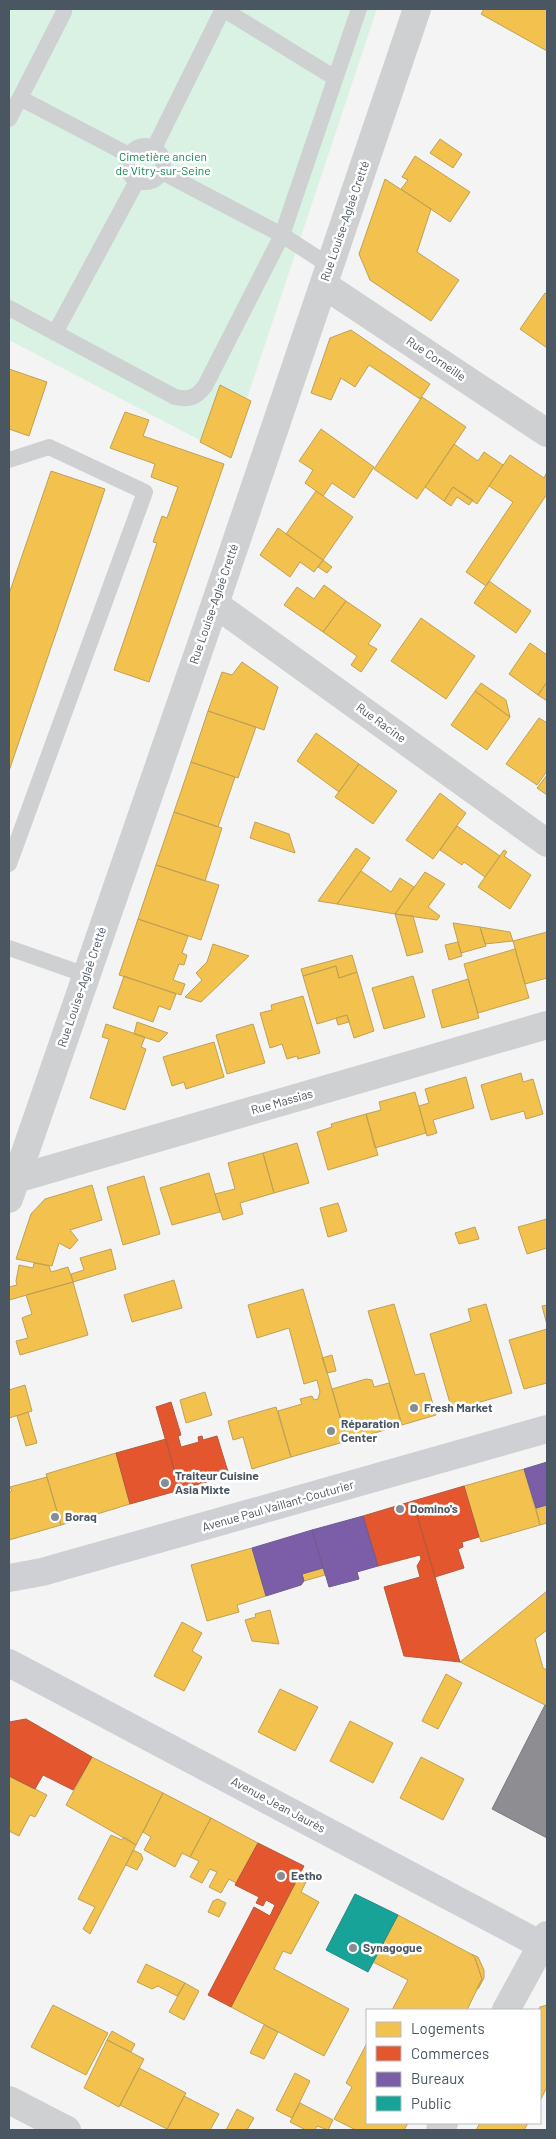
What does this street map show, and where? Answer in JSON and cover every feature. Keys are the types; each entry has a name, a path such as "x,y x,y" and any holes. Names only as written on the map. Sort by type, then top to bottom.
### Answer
{"main road":[{"name":"Avenue Paul Vaillant-Couturier","path":"9,1578 52,1570 547,1429"},
{"name":"Avenue Jean Jaurès","path":"10,1665 545,1943"}],"street":[{"name":"Rue Louise-Aglaé Cretté","path":"12,1189 215,604 417,9"},
{"name":"Rue Corneille","path":"327,275 547,433"},
{"name":"Rue Racine","path":"215,604 547,843"},
{"name":"Rue Massias","path":"12,1189 547,1025"},
{"path":"507,2009 545,1943"},
{"path":"9,2100 68,2130"}],"lane":[{"path":"154,148 223,9 335,78"},
{"path":"9,308 174,397 191,399 199,394 205,386 282,235 359,9"},
{"path":"9,119 62,10"},
{"path":"20,98 129,155"},
{"path":"146,145 154,148 162,156 164,165 162,172 153,181 144,183 137,181 128,173 126,163 129,155 137,147 146,145"},
{"path":"162,172 282,235 327,275"},
{"path":"55,333 137,181"},
{"path":"9,460 49,447 145,492 9,864"},
{"path":"9,948 86,975"}],"green space":[{"name":"Cimetière ancien de Vitry-sur-Seine","path":"9,9 377,9 228,455 9,340"}],"building: Logements":[{"path":"484,9 547,9 547,51 481,14"},
{"path":"440,139 462,154 453,168 430,153"},
{"path":"415,156 470,192 450,222 401,189 408,180 402,177"},
{"path":"385,179 431,209 417,252 459,280 431,321 370,280 359,254"},
{"path":"545,293 547,295 547,348 520,329"},
{"path":"351,330 430,384 420,399 369,365 355,387 341,378 331,400 311,393 330,338"},
{"path":"9,369 47,382 29,436 9,429"},
{"path":"220,385 251,401 231,458 200,442"},
{"path":"422,397 466,427 417,499 374,469"},
{"path":"125,412 149,420 143,436 224,464 149,682 114,670 157,543 153,542 162,516 167,518 178,487 151,477 155,464 110,448"},
{"path":"321,429 374,467 354,498 332,483 323,496 305,483 313,470 299,461"},
{"path":"454,444 478,461 484,452 503,465 477,504 453,487 444,501 425,487"},
{"path":"510,455 544,478 547,472 547,494 486,586 466,572 513,502 489,486"},
{"path":"51,471 105,489 9,771 9,594"},
{"path":"453,487 473,500 469,505 457,497 451,506 444,501"},
{"path":"316,491 353,517 323,560 286,534"},
{"path":"278,528 323,560 314,572 300,562 290,577 260,555"},
{"path":"323,560 332,567 327,573 318,567"},
{"path":"489,581 531,611 516,633 474,603"},
{"path":"324,585 346,601 323,632 284,605 297,587 314,599"},
{"path":"346,601 381,625 368,644 377,649 361,672 351,665 357,656 323,632"},
{"path":"421,618 475,656 446,699 391,661"},
{"path":"530,643 547,655 547,682 538,695 509,674"},
{"path":"242,662 278,687 264,730 208,711 222,672 232,675"},
{"path":"547,682 547,701 538,695"},
{"path":"481,683 506,700 510,717 475,691"},
{"path":"475,691 510,717 487,750 451,725"},
{"path":"208,711 256,727 238,778 191,762"},
{"path":"539,718 547,723 547,771 537,785 506,764"},
{"path":"316,733 359,764 339,792 297,761"},
{"path":"191,762 235,777 218,827 174,812"},
{"path":"359,764 397,791 373,824 335,797"},
{"path":"547,775 547,795 537,788"},
{"path":"440,793 466,813 433,859 406,840"},
{"path":"174,812 222,828 205,881 156,865"},
{"path":"255,822 289,834 295,853 250,838"},
{"path":"457,826 500,856 485,877 464,862 462,865 440,850"},
{"path":"356,848 370,858 337,904 318,901"},
{"path":"504,850 507,852 504,856 531,875 510,909 478,887"},
{"path":"156,865 219,885 201,940 138,919"},
{"path":"361,871 391,892 400,878 414,887 395,914 337,904"},
{"path":"425,872 445,884 428,907 440,916 437,920 395,914"},
{"path":"395,914 413,916 423,952 407,956"},
{"path":"138,919 188,936 182,953 187,955 184,965 179,964 173,980 185,984 181,995 119,975"},
{"path":"453,923 480,927 486,946 461,953"},
{"path":"480,927 510,932 513,941 485,944"},
{"path":"547,932 547,978 525,984 513,941"},
{"path":"458,942 462,956 449,960 445,945"},
{"path":"213,944 249,956 201,1002 185,997 202,980 196,973 207,962"},
{"path":"515,949 529,998 478,1013 464,964"},
{"path":"352,955 357,972 339,978 336,966 303,976 301,969"},
{"path":"336,966 339,978 357,972 374,1031 354,1038 347,1015 317,1024 303,976"},
{"path":"124,976 176,994 170,1010 159,1006 153,1022 113,1008"},
{"path":"413,976 425,1017 384,1029 372,988"},
{"path":"468,979 479,1018 442,1028 432,990"},
{"path":"303,996 320,1053 298,1059 297,1056 287,1059 282,1044 270,1048 260,1013 272,1010 271,1005"},
{"path":"347,1015 349,1022 338,1025 336,1018"},
{"path":"137,1022 168,1033 159,1042 134,1034"},
{"path":"106,1024 145,1037 141,1047 146,1049 125,1110 90,1098 109,1039 102,1037"},
{"path":"253,1024 265,1063 227,1074 216,1035"},
{"path":"214,1042 224,1077 186,1089 184,1082 172,1086 163,1057"},
{"path":"521,1073 523,1082 533,1079 543,1114 526,1119 524,1111 491,1120 481,1085"},
{"path":"466,1077 474,1108 433,1120 437,1133 427,1136 419,1106 429,1103 425,1089"},
{"path":"415,1092 426,1133 375,1148 366,1114 381,1110 379,1102"},
{"path":"366,1114 378,1155 328,1170 317,1132 332,1127 331,1124"},
{"path":"297,1143 309,1183 274,1193 263,1153"},
{"path":"263,1153 274,1193 240,1203 243,1214 223,1220 215,1194 235,1189 228,1163"},
{"path":"209,1173 220,1212 172,1225 160,1188"},
{"path":"144,1176 160,1234 123,1245 107,1187"},
{"path":"92,1185 102,1220 70,1230 78,1240 70,1249 59,1243 52,1266 16,1259 31,1214 45,1199"},
{"path":"338,1203 347,1231 328,1237 320,1208"},
{"path":"547,1219 547,1248 527,1254 518,1227"},
{"path":"475,1227 479,1239 459,1244 455,1233"},
{"path":"111,1249 116,1269 73,1282 71,1274 84,1270 80,1258"},
{"path":"34,1263 49,1266 51,1272 68,1267 73,1282 9,1300 9,1287 17,1285 19,1265 33,1268"},
{"path":"174,1280 182,1308 132,1322 124,1295"},
{"path":"73,1282 88,1335 20,1355 16,1341 28,1338 22,1318 32,1314 26,1295"},
{"path":"303,1289 347,1441 291,1457 278,1411 302,1404 300,1399 312,1396 314,1400 318,1399 320,1392 317,1380 304,1384 289,1328 257,1338 248,1305"},
{"path":"394,1304 415,1375 424,1373 436,1415 402,1425 368,1311"},
{"path":"486,1304 512,1393 452,1410 430,1334 471,1321 468,1309"},
{"path":"547,1305 547,1325 542,1306"},
{"path":"547,1329 547,1383 524,1389 509,1340"},
{"path":"332,1355 336,1371 327,1373 322,1358"},
{"path":"366,1379 372,1380 374,1387 389,1383 402,1425 347,1441 332,1389"},
{"path":"25,1385 32,1411 9,1418 9,1390"},
{"path":"205,1392 212,1415 186,1423 180,1400"},
{"path":"276,1407 291,1457 252,1469 243,1437 233,1440 228,1421"},
{"path":"28,1412 37,1443 26,1446 17,1416"},
{"path":"116,1453 130,1504 61,1525 46,1474"},
{"path":"524,1469 540,1525 481,1542 464,1486"},
{"path":"47,1477 61,1525 9,1540 9,1492 12,1491 10,1487"},
{"path":"547,1505 547,1523 540,1525 536,1508"},
{"path":"252,1548 266,1596 237,1605 239,1612 207,1621 191,1565"},
{"path":"323,1568 325,1575 304,1581 302,1574"},
{"path":"547,1591 547,1630 535,1639 543,1668 547,1670 547,1706 460,1662"},
{"path":"270,1610 279,1644 252,1641 245,1620 256,1617 255,1614"},
{"path":"182,1622 202,1633 192,1651 202,1657 184,1691 154,1676"},
{"path":"446,1674 462,1683 438,1729 422,1721"},
{"path":"280,1689 318,1707 295,1751 258,1732"},
{"path":"350,1721 393,1743 373,1783 330,1761"},
{"path":"92,1757 163,1793 136,1845 66,1805"},
{"path":"421,1757 464,1779 443,1820 400,1798"},
{"path":"9,1776 47,1795 35,1817 30,1815 19,1836 9,1831"},
{"path":"163,1793 211,1818 190,1857 182,1853 175,1867 144,1850 151,1837 143,1832"},
{"path":"211,1818 258,1843 236,1883 229,1879 221,1893 209,1887 217,1872 210,1869 202,1883 190,1877 199,1861 190,1857"},
{"path":"111,1835 122,1840 124,1837 136,1845 90,1934 83,1929 95,1907 78,1899"},
{"path":"133,1850 141,1854 143,1859 137,1870 126,1865"},
{"path":"298,1878 306,1882 301,1892 319,1902 291,1954 283,1951 274,1969 349,2009 324,2056 231,2007"},
{"path":"218,1899 226,1903 219,1917 208,1912 213,1901"},
{"path":"398,1915 471,1954 475,1958 482,1979 467,2009 393,2009 408,1980 373,1962"},
{"path":"471,1954 478,1957 484,1970 484,1978 478,1989 482,1979 475,1958"},
{"path":"146,1964 185,1983 177,1996 158,1986 152,1989 137,1982"},
{"path":"185,1983 199,1991 184,2020 169,2012"},
{"path":"53,2005 108,2033 86,2075 31,2047"},
{"path":"547,2005 547,2087 541,2099 541,2009 540,2007"},
{"path":"264,2025 278,2032 264,2059 250,2053"},
{"path":"112,2031 135,2044 131,2052 107,2040"},
{"path":"107,2040 144,2059 119,2107 84,2088"},
{"path":"366,2045 366,2124 407,2124 404,2130 356,2130 334,2119 352,2087 346,2083"},
{"path":"139,2068 186,2093 167,2129 120,2105"},
{"path":"295,2073 310,2081 292,2118 276,2110"},
{"path":"184,2096 219,2114 210,2130 167,2130"},
{"path":"300,2103 333,2120 328,2130 317,2126 315,2130 306,2130 290,2122"},
{"path":"237,2109 254,2118 247,2130 226,2130"},
{"path":"479,2124 527,2124 524,2130 476,2130"}],"building: Commerces":[{"path":"171,1402 181,1435 178,1436 181,1447 199,1442 198,1437 202,1436 203,1440 217,1436 229,1475 180,1490 156,1407"},
{"path":"166,1439 180,1490 130,1504 116,1453"},
{"path":"464,1486 479,1537 462,1542 463,1547 458,1549 464,1568 435,1577 413,1501"},
{"path":"413,1501 460,1662 404,1656 384,1587 420,1577 417,1566 421,1559 420,1555 378,1566 363,1516"},
{"path":"26,1719 92,1757 73,1790 43,1775 35,1789 9,1776 9,1722"},
{"path":"258,1843 304,1866 231,2007 208,1995 254,1907 270,1916 275,1905 266,1900 263,1906 256,1903 259,1897 235,1885"}],"building: Bureaux":[{"path":"547,1462 547,1505 536,1508 524,1469"},
{"path":"363,1516 378,1566 357,1572 359,1579 329,1587 312,1530"},
{"path":"312,1530 323,1568 302,1574 304,1581 301,1585 266,1596 252,1548"}],"building: Public":[{"path":"355,1894 398,1915 368,1972 326,1950"}],"building: Industrie":[{"path":"545,1705 547,1706 547,1838 492,1809"}],"place":[{"name":"Fresh Market","path":"414,1408"},
{"name":"Réparation Center","path":"331,1431"},
{"name":"Traiteur Cuisine Asia Mixte","path":"165,1483"},
{"name":"Domino's","path":"400,1509"},
{"name":"Boraq","path":"55,1517"},
{"name":"Eetho","path":"281,1876"},
{"name":"Synagogue","path":"353,1948"}]}
